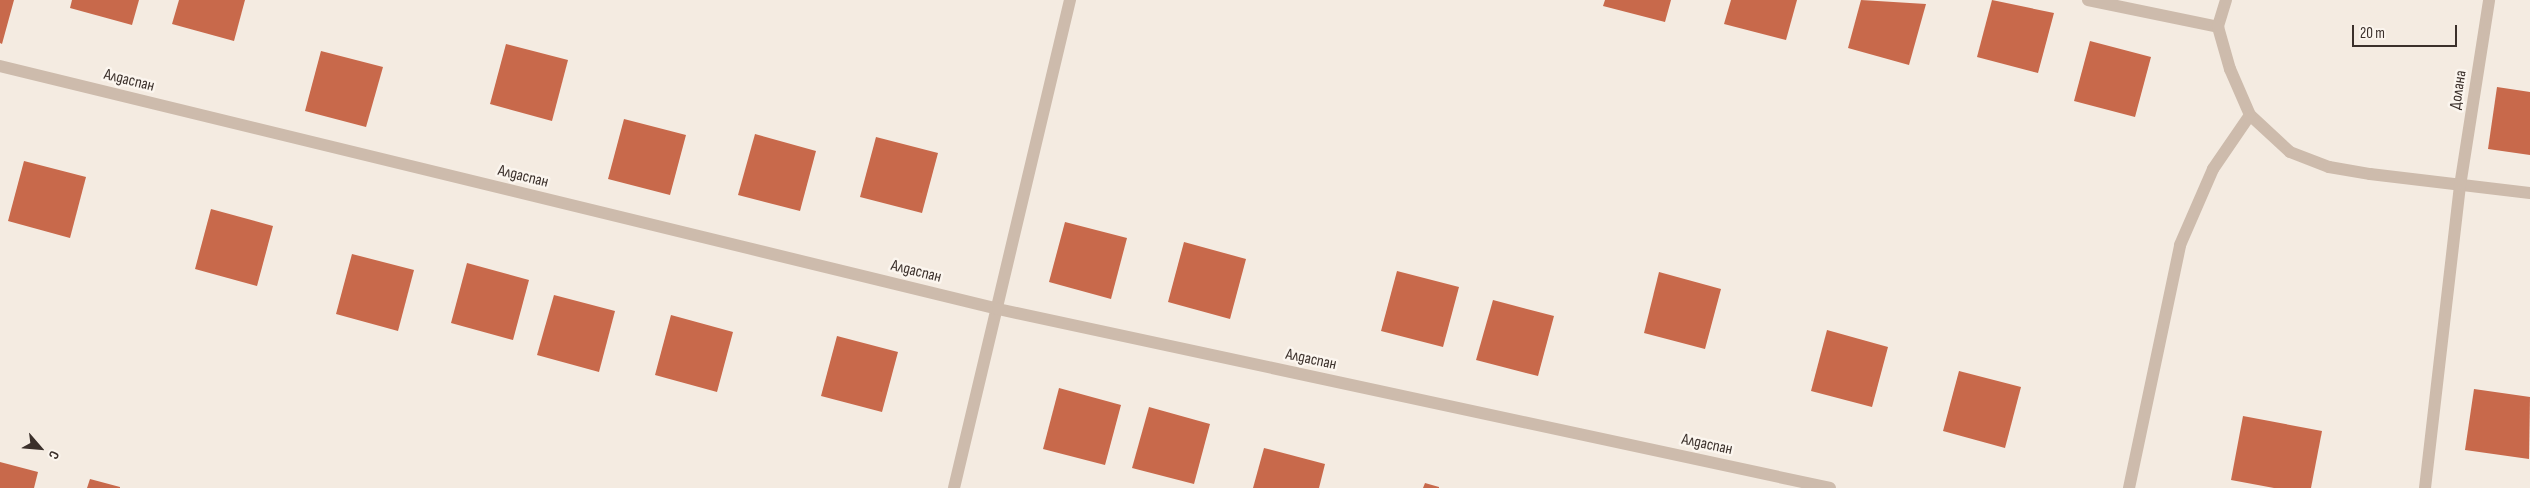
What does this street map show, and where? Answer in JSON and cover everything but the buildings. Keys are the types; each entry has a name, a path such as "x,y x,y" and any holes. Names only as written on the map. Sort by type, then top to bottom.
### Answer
{"street":[{"path":"954,488 1070,0"},
{"path":"2088,0 2218,27"},
{"path":"2226,0 2218,27 2250,115 2290,152 2329,167 2460,186 2530,193"},
{"name":"Долана","path":"2425,488 2460,186 2489,0"},
{"name":"Алдаспан","path":"0,66 998,309 1830,488"},
{"path":"2129,488 2180,245 2213,170 2250,115"}]}
